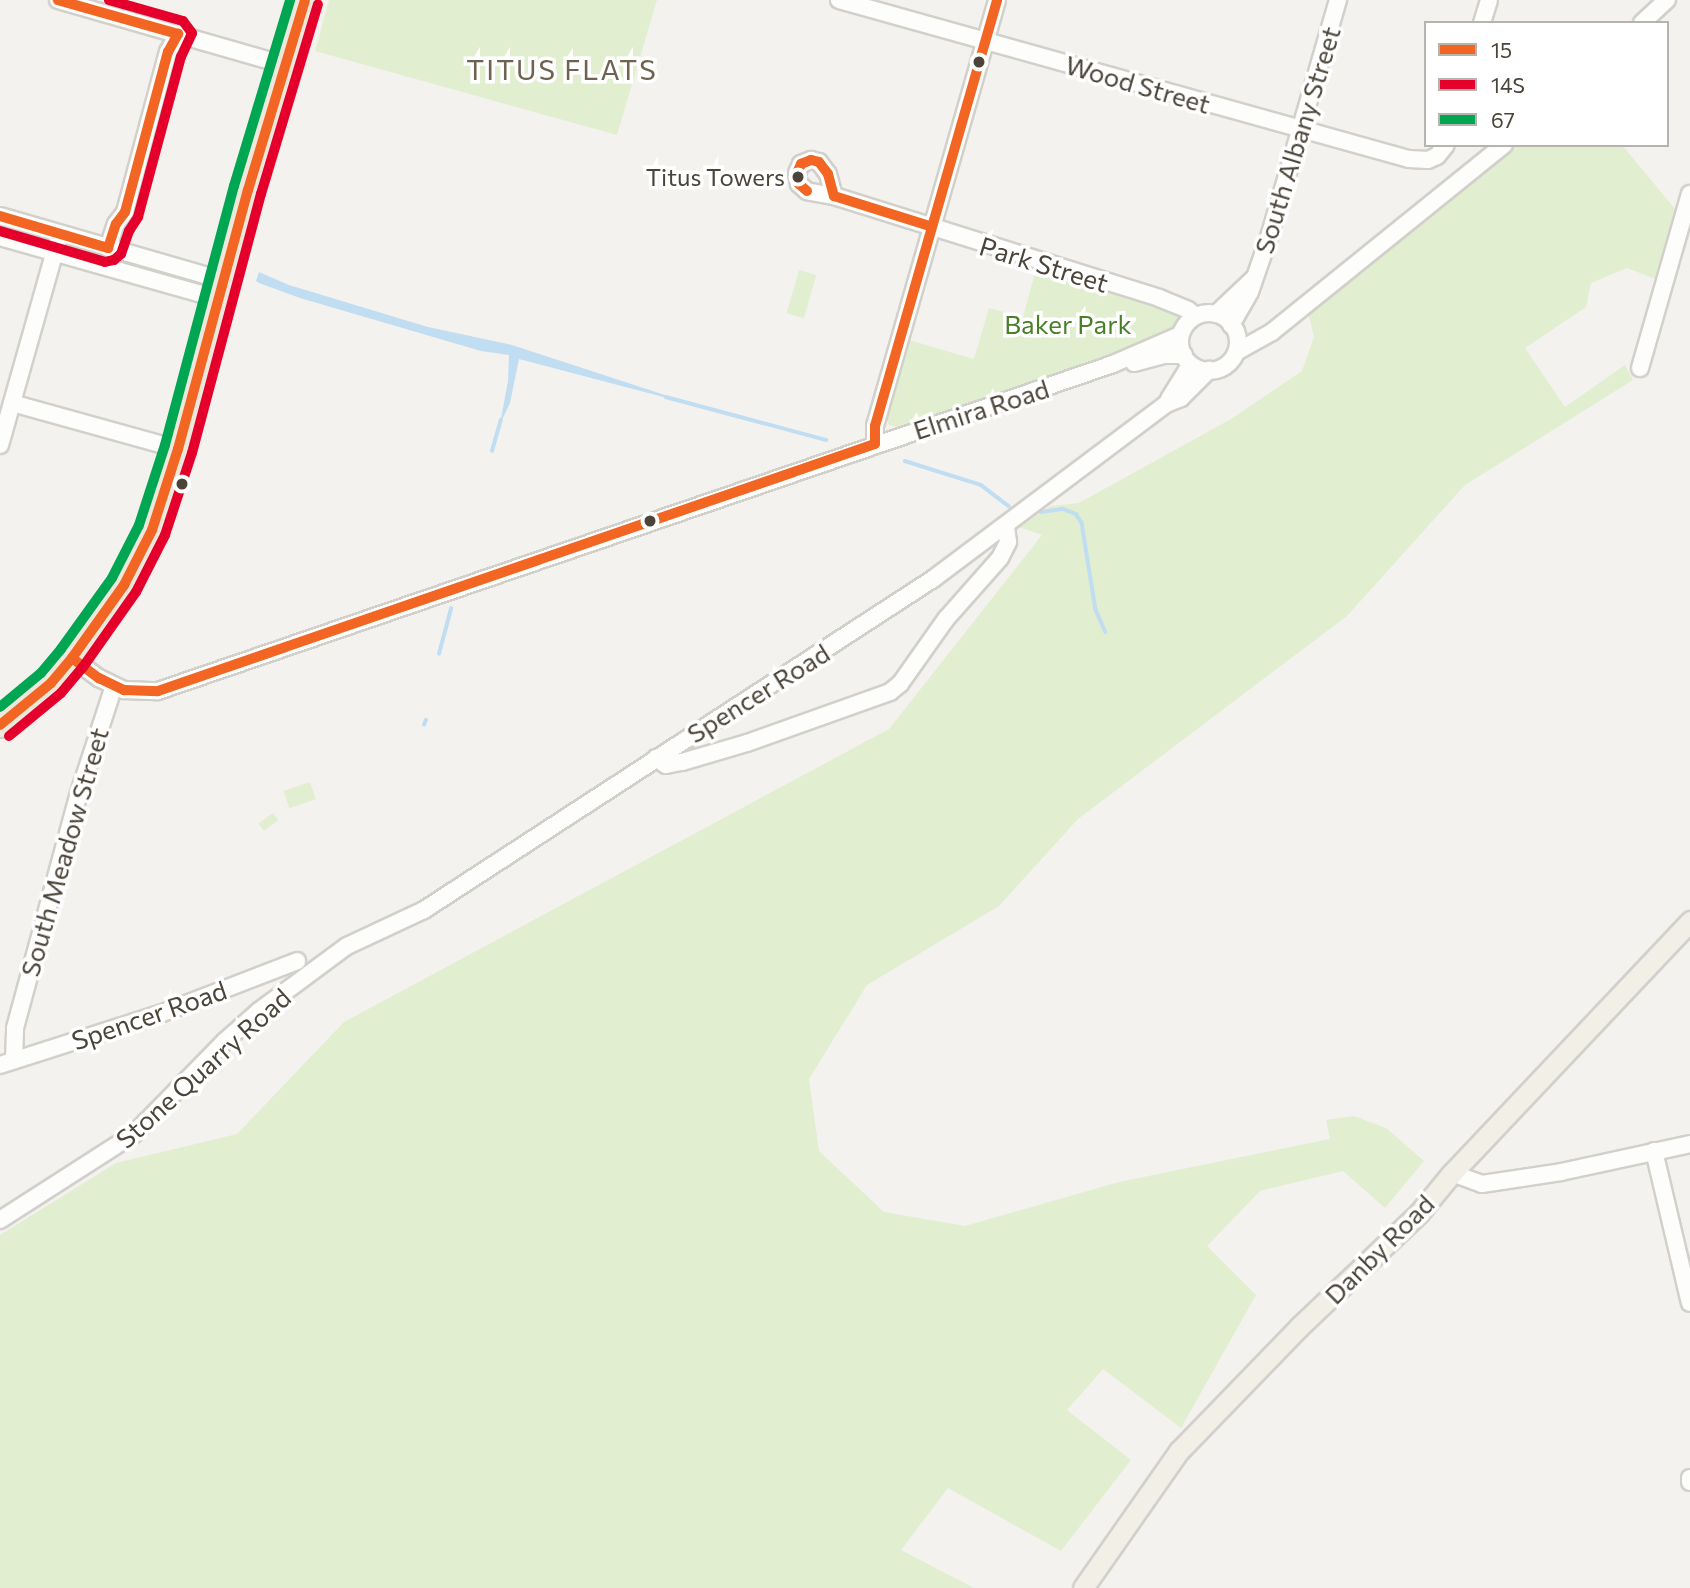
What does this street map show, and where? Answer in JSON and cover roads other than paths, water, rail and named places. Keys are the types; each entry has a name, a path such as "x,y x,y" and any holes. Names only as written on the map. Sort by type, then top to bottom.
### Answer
{"highway":[{"path":"0,725 51,683 72,658 136,564 159,512 304,0"}],"main road":[{"name":"Danby Road","path":"1083,1588 1179,1451 1299,1326 1419,1213 1452,1173 1690,921"}],"street":[{"path":"58,0 285,65"},
{"name":"Wood Street","path":"839,0 1409,159 1428,160 1442,151"},
{"path":"875,444 875,426 930,226 997,0"},
{"name":"South Albany Street","path":"1234,328 1270,234 1339,0"},
{"path":"1483,21 1489,0"},
{"path":"1644,21 1667,0"},
{"path":"108,248 116,225 125,212 168,52 178,34"},
{"path":"1238,351 1234,328 1216,314 1196,316 1181,335 1187,360 1209,370 1223,366 1238,351 1272,332 1501,147"},
{"path":"1640,368 1690,194"},
{"name":"Park Street","path":"834,196 1175,304 1196,316"},
{"path":"0,216 108,248 222,290"},
{"path":"0,445 60,234"},
{"path":"0,237 55,253 222,290"},
{"name":"South Albany Street","path":"1216,314 1252,279"},
{"path":"1234,328 1282,322"},
{"name":"Elmira Road","path":"72,658 114,685 147,692 187,682 1113,364 1181,335"},
{"name":"Elmira Road","path":"1113,364 1187,360"},
{"name":"Spencer Road","path":"1166,404 1187,360"},
{"name":"Spencer Road","path":"333,957 367,935 424,910 887,610 1006,526 1166,404 1181,398 1209,370"},
{"path":"12,403 178,449"},
{"path":"656,758 666,765 682,762 747,743 890,692 900,684 946,619 1000,558 1008,542 1006,526"},
{"name":"South Meadow Street","path":"7,1062 79,793 114,685"},
{"name":"Stone Quarry Road","path":"0,1220 125,1141 224,1042 333,957"},
{"name":"Spencer Road","path":"7,1062 160,1014 297,961"},
{"path":"1452,1173 1482,1184 1561,1172 1690,1144"},
{"path":"1654,1151 1690,1303"}],"water":[{"path":"259,272 289,285 428,327 512,345 671,399 519,359 510,403 500,424 508,381 509,355 481,351 300,298 259,283 256,281"}],"waterway":[{"path":"666,397 826,440"},
{"path":"492,451 501,420"},
{"path":"905,461 981,485 1009,506"},
{"path":"1041,512 1063,509 1076,514 1082,523 1096,610 1106,632"},
{"path":"439,654 451,609"},
{"path":"424,725 426,720"}],"place":[{"name":"Titus Towers","path":"798,177"}],"district":[{"name":"TITUS FLATS","path":"562,69"}],"park label":[{"name":"Baker Park","path":"1068,324"}]}
